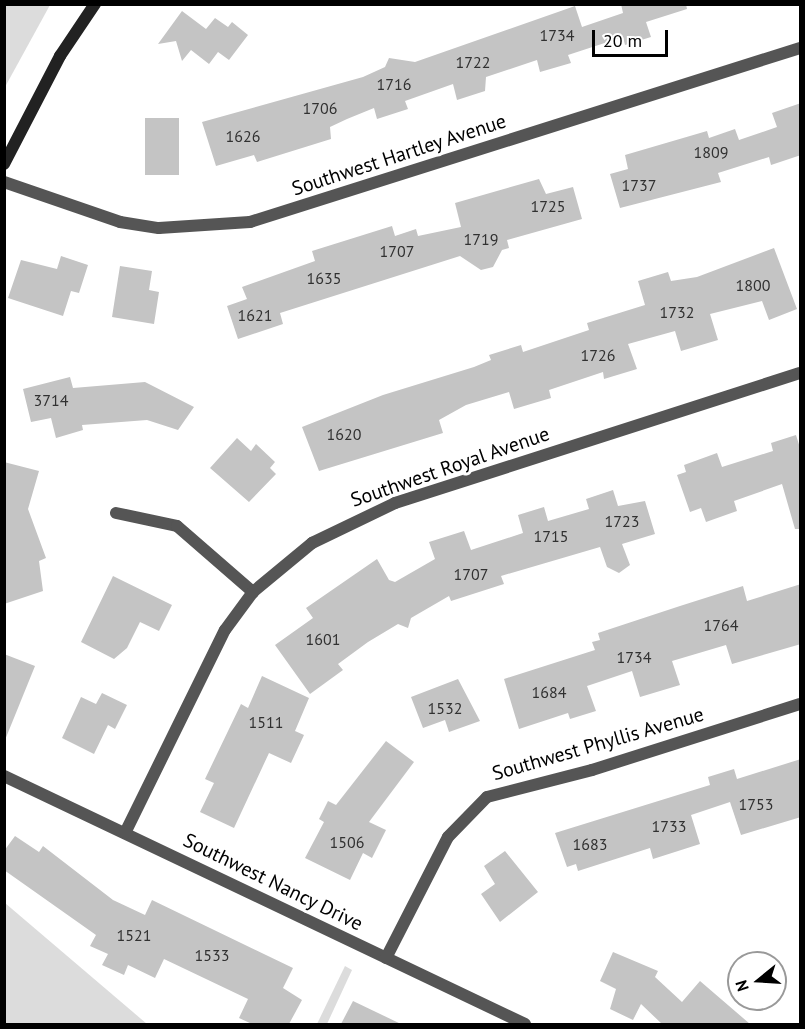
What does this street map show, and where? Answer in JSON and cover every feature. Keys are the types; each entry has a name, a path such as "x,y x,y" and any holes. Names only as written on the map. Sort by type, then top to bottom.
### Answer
{"main road":[{"path":"4,164 60,56 95,4"}],"street":[{"name":"Southwest Hartley Avenue","path":"4,182 120,222 159,228 250,222 801,48"},
{"name":"Southwest Royal Avenue","path":"125,832 206,662 253,592 312,543 395,503 801,373"},
{"path":"116,513 177,526 253,592"},
{"name":"Southwest Phyllis Avenue","path":"386,958 448,837 487,797 592,770 801,704"},
{"name":"Southwest Nancy Drive","path":"4,776 525,1024"}],"shaded area":[{"path":"4,5 50,5 5,87"},
{"path":"5,903 147,1024 5,1024"},
{"path":"345,966 352,970 327,1024 317,1024"}],"building":[{"path":"621,4 686,4 687,9 646,22 651,37 625,45 623,37 568,55 571,63 540,72 537,60 486,77 485,91 457,100 453,84 405,101 408,109 377,119 374,108 347,119 330,127 331,139 257,162 254,155 216,166 202,122 363,77 385,67 389,58 415,62 575,6 582,27 623,13"},
{"path":"182,11 206,29 215,18 228,27 232,22 248,35 229,60 218,52 209,64 191,50 182,61 176,41 158,44"},
{"path":"801,103 801,155 771,165 769,157 718,173 721,182 620,208 610,174 628,169 625,155 707,131 709,138 735,129 739,140 777,127 772,113"},
{"path":"145,118 179,118 179,175 145,175"},
{"path":"539,179 546,194 573,187 582,219 507,240 509,248 502,250 493,267 481,270 460,256 280,313 283,324 238,339 227,306 247,299 242,287 315,261 312,251 392,226 395,236 416,229 418,236 461,227 455,203"},
{"path":"774,248 797,309 769,320 762,301 710,314 718,340 681,351 675,331 628,344 637,369 604,379 603,372 549,390 551,398 514,409 509,392 466,405 439,420 443,433 319,471 302,427 383,395 474,367 491,360 489,355 521,345 523,352 589,330 587,323 645,305 638,281 668,272 671,281 697,277"},
{"path":"61,256 88,265 79,293 71,291 63,316 8,298 21,260 57,269"},
{"path":"120,266 152,271 149,290 159,292 154,324 112,317"},
{"path":"70,377 73,388 145,382 194,407 178,430 147,420 82,425 83,430 56,438 51,418 31,422 23,389"},
{"path":"796,435 801,451 801,529 795,529 782,484 734,501 737,511 706,522 701,508 690,512 677,475 686,472 684,465 717,453 722,467 773,451 771,443"},
{"path":"237,438 251,451 256,444 275,462 270,468 276,474 249,502 210,468"},
{"path":"4,462 39,471 28,509 46,558 39,561 43,591 4,604"},
{"path":"613,490 618,506 645,501 655,534 622,544 630,565 619,573 607,567 600,547 501,576 504,584 451,601 449,596 411,618 408,628 398,624 368,642 338,664 343,670 310,694 275,645 313,618 306,608 377,559 389,580 395,582 435,559 429,542 464,531 471,550 523,533 518,515 544,507 548,521 589,509 586,499"},
{"path":"113,576 172,605 159,631 140,622 127,648 114,659 81,642"},
{"path":"801,584 801,644 732,664 726,645 672,661 680,685 640,697 632,671 587,686 596,711 570,719 568,713 519,729 504,679 595,650 592,642 600,640 598,633 680,606 743,586 747,601"},
{"path":"4,654 35,666 5,740 4,740"},
{"path":"262,676 309,698 295,731 304,735 291,763 269,753 234,828 200,812 214,783 205,779 241,704 248,708"},
{"path":"458,679 480,721 449,732 445,720 423,728 411,697"},
{"path":"102,693 127,705 115,729 108,725 94,754 62,738 81,697 96,704"},
{"path":"386,741 414,762 369,822 386,830 372,858 363,853 350,880 305,858 324,822 319,819 328,801 336,805"},
{"path":"801,759 801,817 741,835 730,802 691,815 700,844 653,859 650,848 578,871 576,864 567,867 555,833 710,785 708,777 734,769 737,779"},
{"path":"15,836 39,852 43,846 113,900 145,915 152,900 293,968 283,988 302,1000 289,1024 252,1024 239,1018 248,999 164,959 155,978 128,965 124,975 102,965 108,954 90,946 96,935 4,870 4,851"},
{"path":"505,851 538,892 500,922 481,894 495,884 484,866"},
{"path":"613,952 658,971 655,977 682,1002 700,981 727,1004 727,1011 735,1011 750,1024 662,1024 641,1004 633,1020 610,1009 616,989 600,981"},
{"path":"353,1001 401,1024 341,1024"}]}
